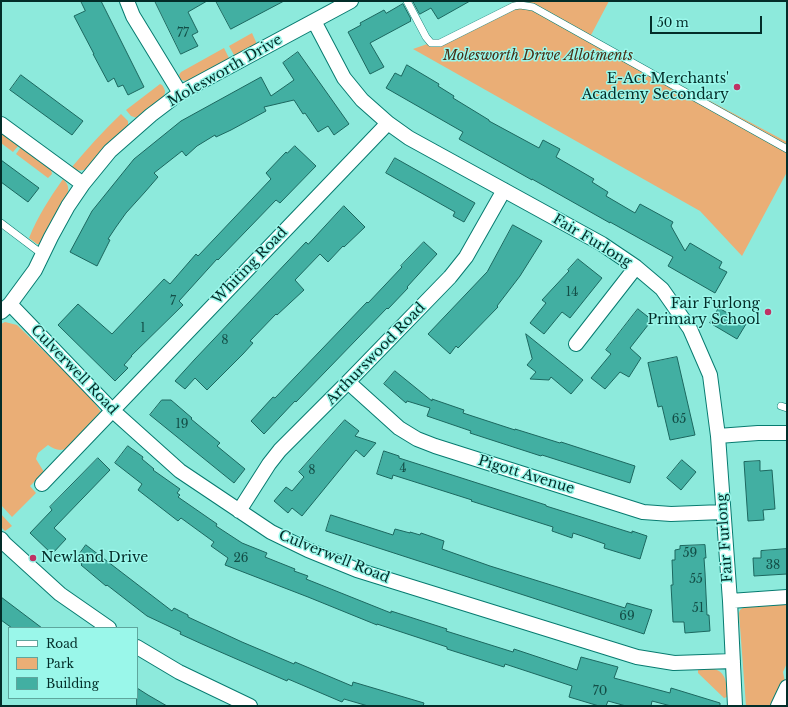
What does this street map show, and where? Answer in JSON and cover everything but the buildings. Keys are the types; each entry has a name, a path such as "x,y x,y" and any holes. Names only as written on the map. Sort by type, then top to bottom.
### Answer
{"street":[{"path":"127,1 133,16 180,93"},
{"name":"Molesworth Drive","path":"6,308 35,270 68,206 83,184 110,152 180,93 351,1"},
{"name":"Fair Furlong","path":"314,21 344,78 362,100 388,123 409,138 602,244 636,267 662,289 690,329 710,375 718,436 730,601 735,706"},
{"name":"Whiting Road","path":"42,484 388,123"},
{"path":"1,124 83,184"},
{"name":"Arthurswood Road","path":"239,511 269,464 280,450 450,277 466,257 504,190"},
{"path":"576,344 636,267"},
{"name":"Culverwell Road","path":"6,308 112,410 180,471 271,532 308,550 357,570 637,657 674,663 732,661"},
{"name":"Pigott Avenue","path":"348,382 399,428 417,439 435,446 643,512 671,514 723,512"},
{"path":"718,436 787,433"},
{"path":"2,543 60,594 108,627"},
{"name":"Fair Furlong","path":"730,601 787,597"},
{"path":"138,648 178,672 250,706"},
{"path":"778,706 787,687"}],"lane":[{"path":"407,1 426,37 431,43 440,43 514,6 520,5 533,7 787,149"},
{"path":"1,223 42,254"}],"green space":[{"name":"Molesworth Drive Allotments","path":"515,1 609,1 590,37 787,142 787,172 742,256 700,211 413,49 450,36"},
{"path":"252,33 256,46 237,57 234,55 229,46"},
{"path":"224,48 229,58 228,61 192,81 181,80 179,75 181,72"},
{"path":"160,84 165,91 162,98 154,106 137,118 131,116 126,110"},
{"path":"121,114 128,121 128,125 89,167 84,170 76,170 71,168 95,140"},
{"path":"1,132 19,145 13,152 1,143"},
{"path":"21,147 51,169 52,174 48,178 16,154"},
{"path":"63,179 66,182 68,192 40,244 37,244 29,238 44,208"},
{"path":"5,322 17,325 88,394 101,412 67,448 57,450 48,445 38,453 36,459 44,472 30,486 36,493 12,517 1,505 1,324"},
{"path":"1,514 12,526 5,531 1,527"},
{"path":"787,604 787,663 783,672 785,682 773,706 746,706 740,610 744,607"},
{"path":"698,669 710,669 721,672 725,679 727,697 724,698 698,673"}],"place":[{"name":"E-Act Merchants' Academy Secondary","path":"737,87"},
{"name":"Fair Furlong Primary School","path":"768,312"},
{"name":"Newland Drive","path":"33,558"}]}
